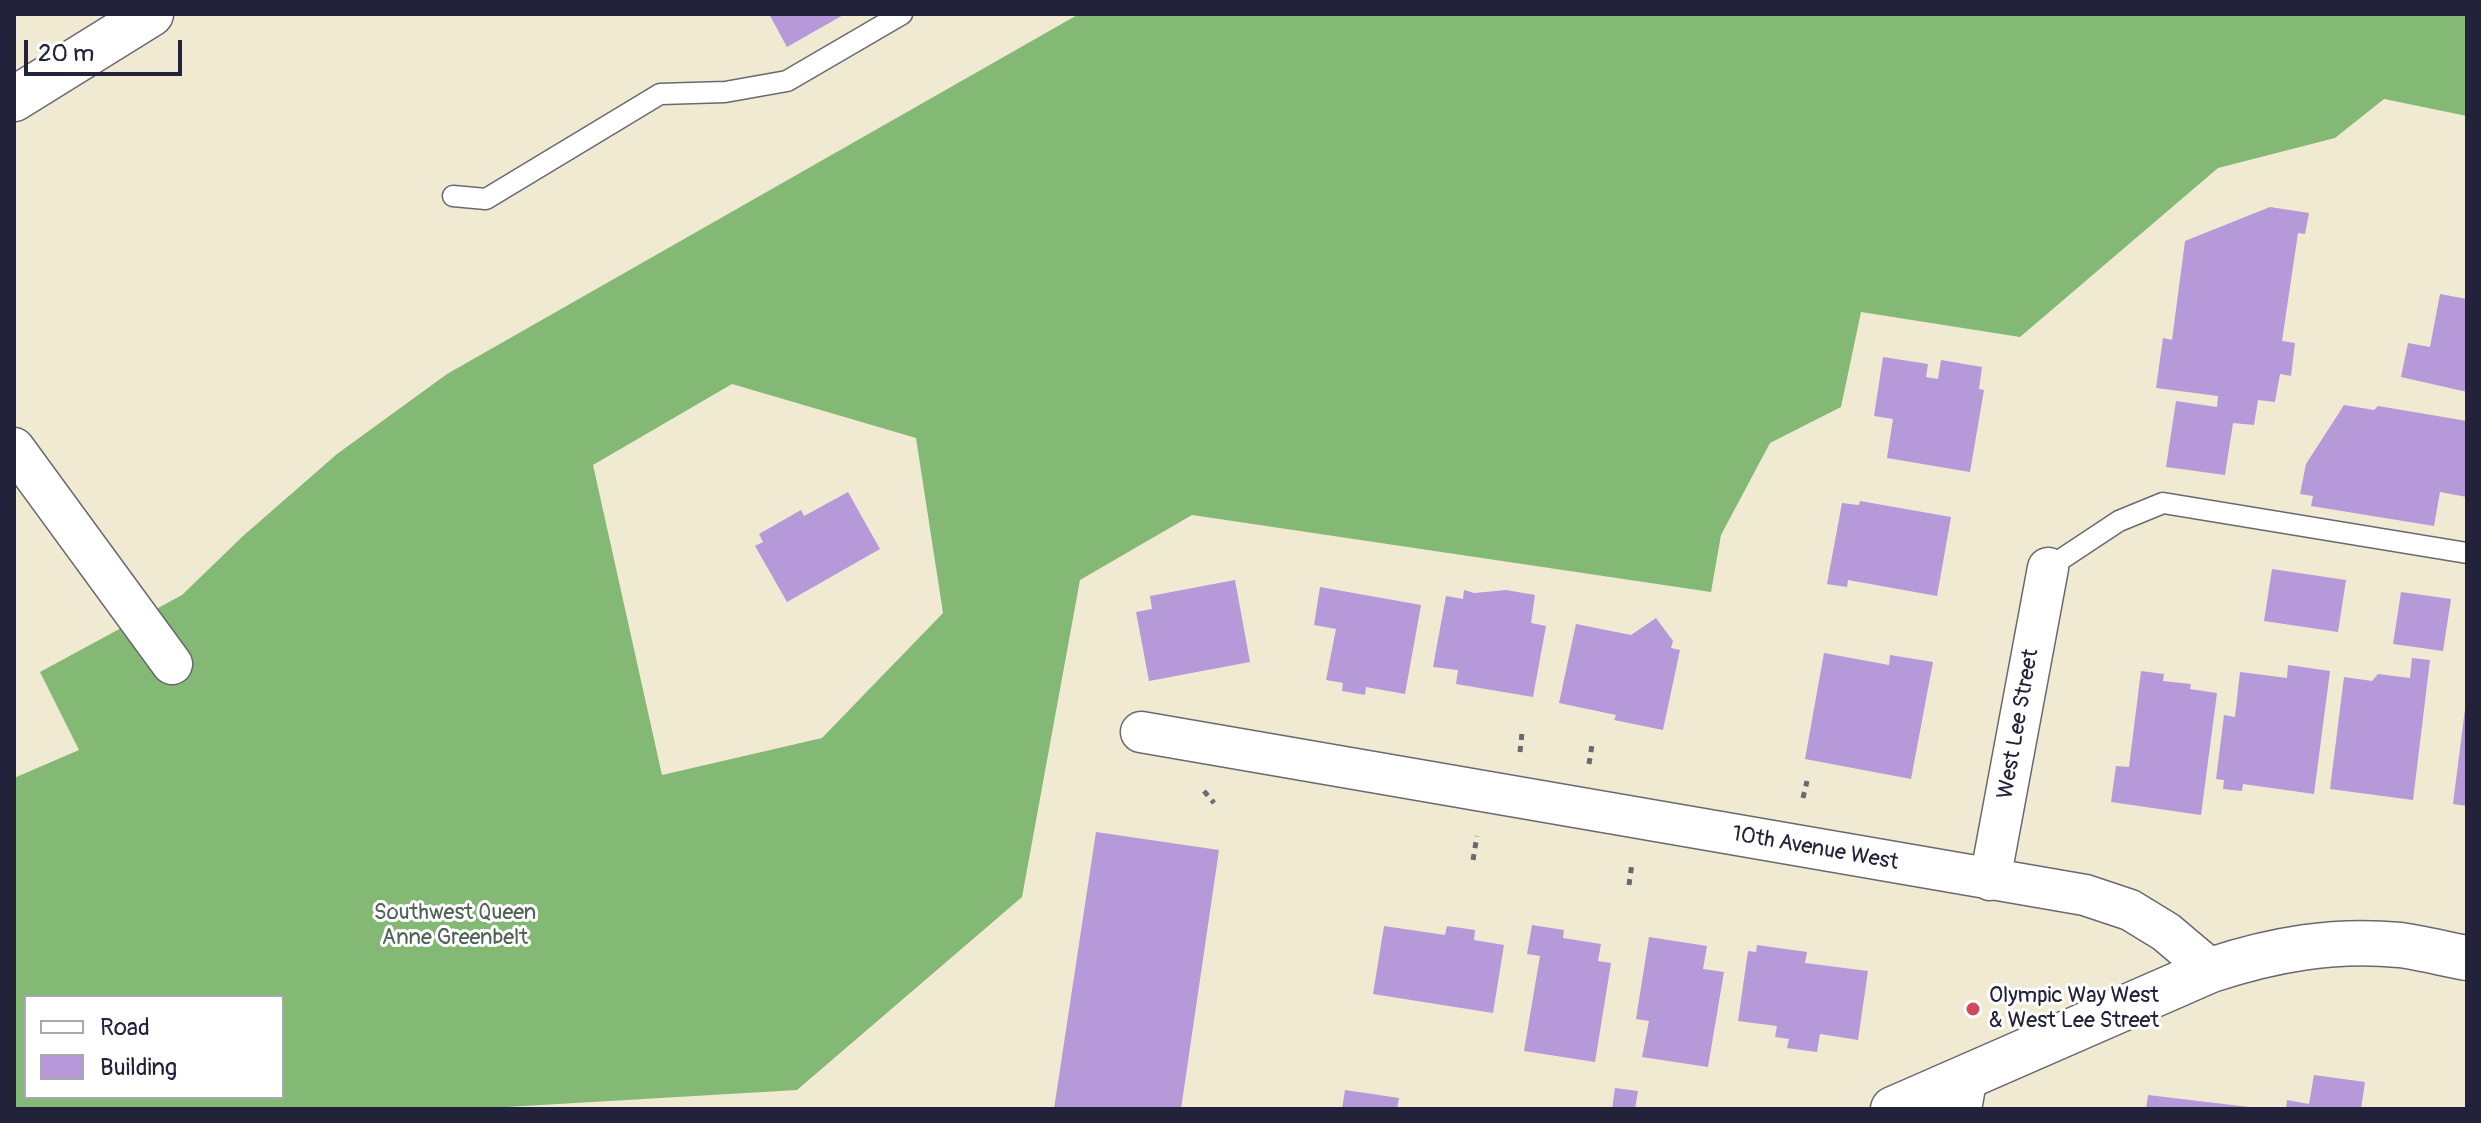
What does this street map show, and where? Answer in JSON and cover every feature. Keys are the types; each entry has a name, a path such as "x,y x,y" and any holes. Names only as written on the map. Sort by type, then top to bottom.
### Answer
{"street":[{"path":"14,99 151,14"},
{"path":"14,448 172,664"},
{"name":"West Lee Street","path":"1990,880 2048,568"},
{"name":"10th Avenue West","path":"1141,732 2085,895 2130,910 2166,932 2211,970"},
{"path":"1893,1109 1964,1092 2211,970 2262,953 2312,945 2361,943 2402,946 2467,958"}],"lane":[{"path":"453,196 486,199 660,94 725,92 787,81 902,14"},
{"path":"2048,568 2119,521 2163,503 2467,553"}],"green space":[{"name":"Southwest Queen Anne Greenbelt","path":"1079,14 2467,14 2467,116 2384,99 2335,138 2218,168 2020,337 1861,312 1841,407 1770,443 1721,535 1711,592 1192,515 1080,580 1022,897 797,1090 473,1109 14,1109 14,778 79,750 40,672 182,595 243,536 337,454 447,374","holes":["732,384 916,438 943,613 822,738 662,775 593,465"]}],"building":[{"path":"769,14 845,14 787,47"},
{"path":"2270,207 2309,213 2305,234 2298,233 2282,341 2295,343 2291,376 2280,374 2275,402 2258,400 2254,425 2233,423 2225,475 2166,467 2176,401 2217,407 2218,396 2156,388 2163,338 2172,340 2185,241"},
{"path":"2440,294 2467,299 2467,392 2401,377 2408,343 2430,347"},
{"path":"1883,357 1928,364 1926,377 1938,379 1941,360 1982,367 1979,389 1984,390 1970,472 1887,458 1893,419 1874,416"},
{"path":"2344,405 2374,410 2378,406 2467,421 2467,497 2440,492 2434,526 2311,506 2313,496 2300,494 2306,464"},
{"path":"848,492 880,549 787,602 755,546 763,542 759,534 801,510 804,516"},
{"path":"1860,501 1951,517 1937,596 1848,580 1847,587 1827,584 1842,503 1859,505"},
{"path":"2272,569 2346,580 2338,632 2264,621"},
{"path":"1235,580 1250,662 1149,681 1136,612 1152,609 1150,596"},
{"path":"1320,587 1421,605 1405,694 1366,687 1365,695 1342,691 1343,683 1326,680 1336,629 1314,625"},
{"path":"1464,590 1474,593 1506,590 1535,595 1531,623 1546,626 1533,697 1456,684 1458,670 1433,667 1446,596 1463,599"},
{"path":"2401,592 2451,599 2443,651 2393,644"},
{"path":"1656,618 1673,641 1671,648 1680,650 1663,730 1614,720 1616,715 1559,703 1576,624 1631,635"},
{"path":"1824,653 1889,665 1890,655 1933,662 1911,779 1805,759"},
{"path":"2412,658 2430,660 2413,800 2330,789 2344,677 2372,681 2378,674 2410,678"},
{"path":"2288,665 2330,671 2314,794 2243,784 2242,791 2223,789 2224,780 2216,779 2224,715 2235,717 2240,672 2287,678"},
{"path":"2141,671 2164,674 2163,681 2191,684 2190,689 2217,693 2201,815 2111,802 2116,766 2129,767"},
{"path":"2467,710 2467,806 2453,804"},
{"path":"1096,832 1219,850 1181,1109 1054,1109"},
{"path":"1532,925 1564,930 1563,938 1601,944 1598,961 1611,963 1595,1062 1524,1051 1540,956 1527,954"},
{"path":"1384,926 1445,935 1447,926 1475,930 1474,940 1504,945 1493,1013 1373,994"},
{"path":"1649,937 1707,946 1703,969 1724,972 1708,1067 1642,1057 1649,1021 1636,1019"},
{"path":"1757,945 1807,952 1805,963 1868,971 1858,1040 1820,1034 1817,1052 1787,1048 1789,1039 1775,1037 1777,1026 1738,1021 1748,951 1756,952"},
{"path":"2314,1075 2365,1082 2361,1109 2286,1109 2287,1100 2309,1104"},
{"path":"1615,1088 1638,1091 1635,1109 1612,1109"},
{"path":"1345,1090 1399,1098 1397,1109 1342,1109"},
{"path":"2148,1095 2249,1107 2249,1109 2146,1109"}],"place":[{"name":"Olympic Way West & West Lee Street","path":"1973,1009"}]}
